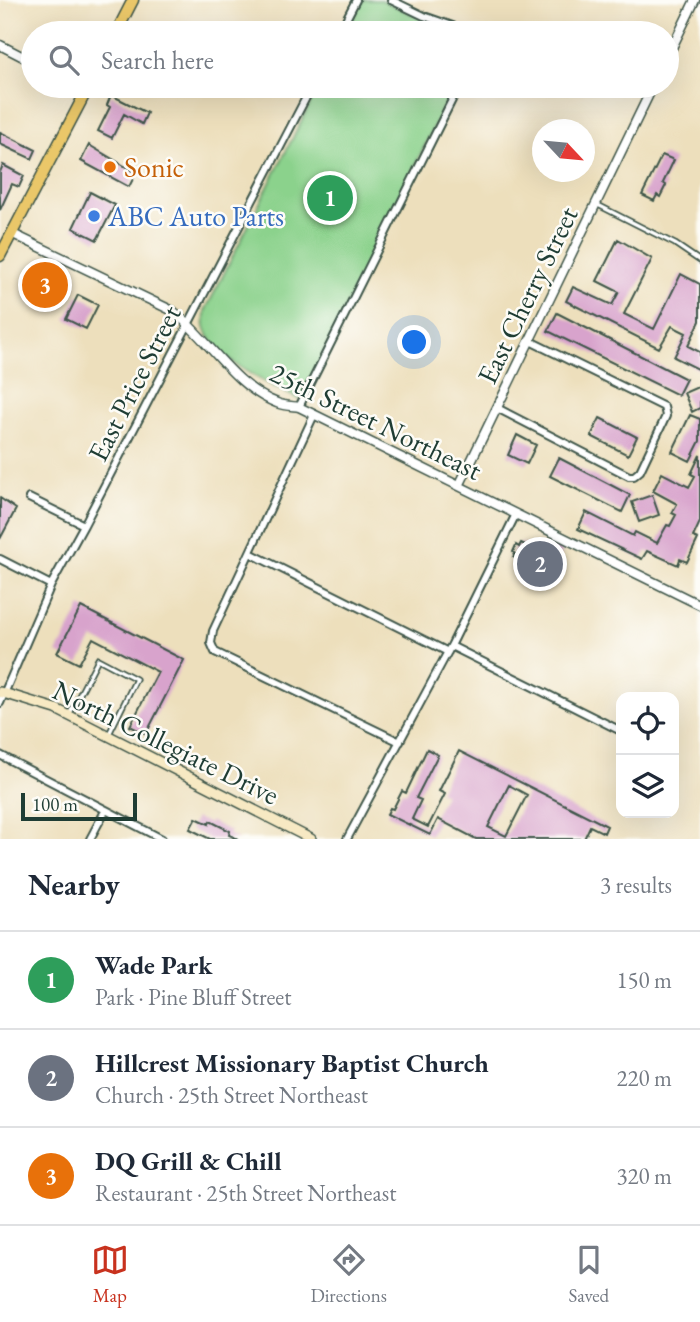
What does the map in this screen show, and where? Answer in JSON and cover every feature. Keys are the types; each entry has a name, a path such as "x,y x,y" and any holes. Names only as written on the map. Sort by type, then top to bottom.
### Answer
{"main road":[{"path":"122,21 133,0"},
{"path":"0,256 81,98"},
{"name":"North Collegiate Drive","path":"1,696 56,709 311,839"}],"street":[{"path":"345,21 356,0"},
{"path":"391,0 438,21"},
{"path":"679,36 696,5"},
{"path":"0,45 21,56"},
{"name":"East Price Street","path":"1,696 51,584 306,98"},
{"path":"299,407 453,98"},
{"name":"East Cherry Street","path":"459,486 647,98"},
{"name":"25th Street Northeast","path":"13,234 173,311 189,324 238,377 278,404 299,407 700,606"},
{"path":"497,408 629,476 634,476 645,460 666,416 666,410 653,400 530,341"},
{"path":"314,415 214,631 211,643 215,652 400,742"},
{"path":"29,498 84,525"},
{"path":"347,839 450,649 516,514"},
{"path":"250,553 616,729"},
{"path":"0,559 51,584"},
{"path":"0,755 162,839"},
{"path":"90,839 105,811"}],"lane":[{"path":"596,204 675,244 700,261"},
{"path":"69,716 98,659 136,679 108,736"}],"green space":[{"path":"363,0 382,0 427,21 352,21"},
{"path":"313,98 448,98 300,400 245,371 220,351 205,327 205,311"}],"building":[{"path":"110,98 117,98 147,113 142,124 124,114 112,138 98,131 110,107 107,105"},
{"path":"0,132 36,150 32,159 0,144"},
{"name":"Sonic","path":"89,145 136,173 129,187 81,161"},
{"path":"662,155 674,160 663,183 666,185 660,197 657,195 654,201 642,195"},
{"path":"3,165 24,176 19,187 12,184 0,210 0,172"},
{"name":"ABC Auto Parts","path":"90,192 115,205 97,240 73,228"},
{"path":"618,239 652,259 624,314 654,329 681,274 700,284 700,321 688,346 700,352 700,370 674,357 686,333 672,326 659,348 566,301 573,287 612,305 619,292 597,281"},
{"path":"37,270 61,282 53,299 29,287"},
{"path":"78,295 98,305 86,329 66,319"},
{"path":"557,313 686,379 678,395 548,331"},
{"path":"700,386 700,408 692,412 684,393"},
{"path":"690,415 700,419 700,441 690,461 672,452"},
{"path":"600,418 637,437 628,455 591,436"},
{"path":"517,435 536,445 527,464 508,455"},
{"path":"700,455 700,522 693,537 698,539 687,562 680,559 678,565 647,551 642,559 578,529 586,512 633,536 635,532 657,543 676,515 672,513 677,504 653,491 662,473 689,487 695,476 691,474"},
{"path":"559,458 630,495 622,512 550,476"},
{"path":"652,495 659,515 639,522 632,502"},
{"path":"0,498 16,509 0,539"},
{"path":"521,543 544,554 550,543 563,550 541,589 528,583 535,570 513,557 516,545 519,547"},
{"path":"81,607 184,660 146,734 130,726 158,672 93,638 79,664 57,653"},
{"path":"427,749 438,755 416,798 421,800 412,819 428,827 445,794 439,791 459,751 607,826 604,833 590,826 584,839 476,839 438,819 430,835 387,814 390,808 393,809 402,791 406,793","holes":["509,785 527,795 506,836 488,827"]},
{"path":"196,818 209,824 210,821 230,831 229,835 238,839 210,839 190,829"}],"place":[{"name":"Sonic","path":"110,167"},
{"name":"Wade Park","path":"330,198"},
{"name":"ABC Auto Parts","path":"94,216"},
{"name":"DQ Grill & Chill","path":"45,285"},
{"name":"Hillcrest Missionary Baptist Church","path":"540,564"}]}
